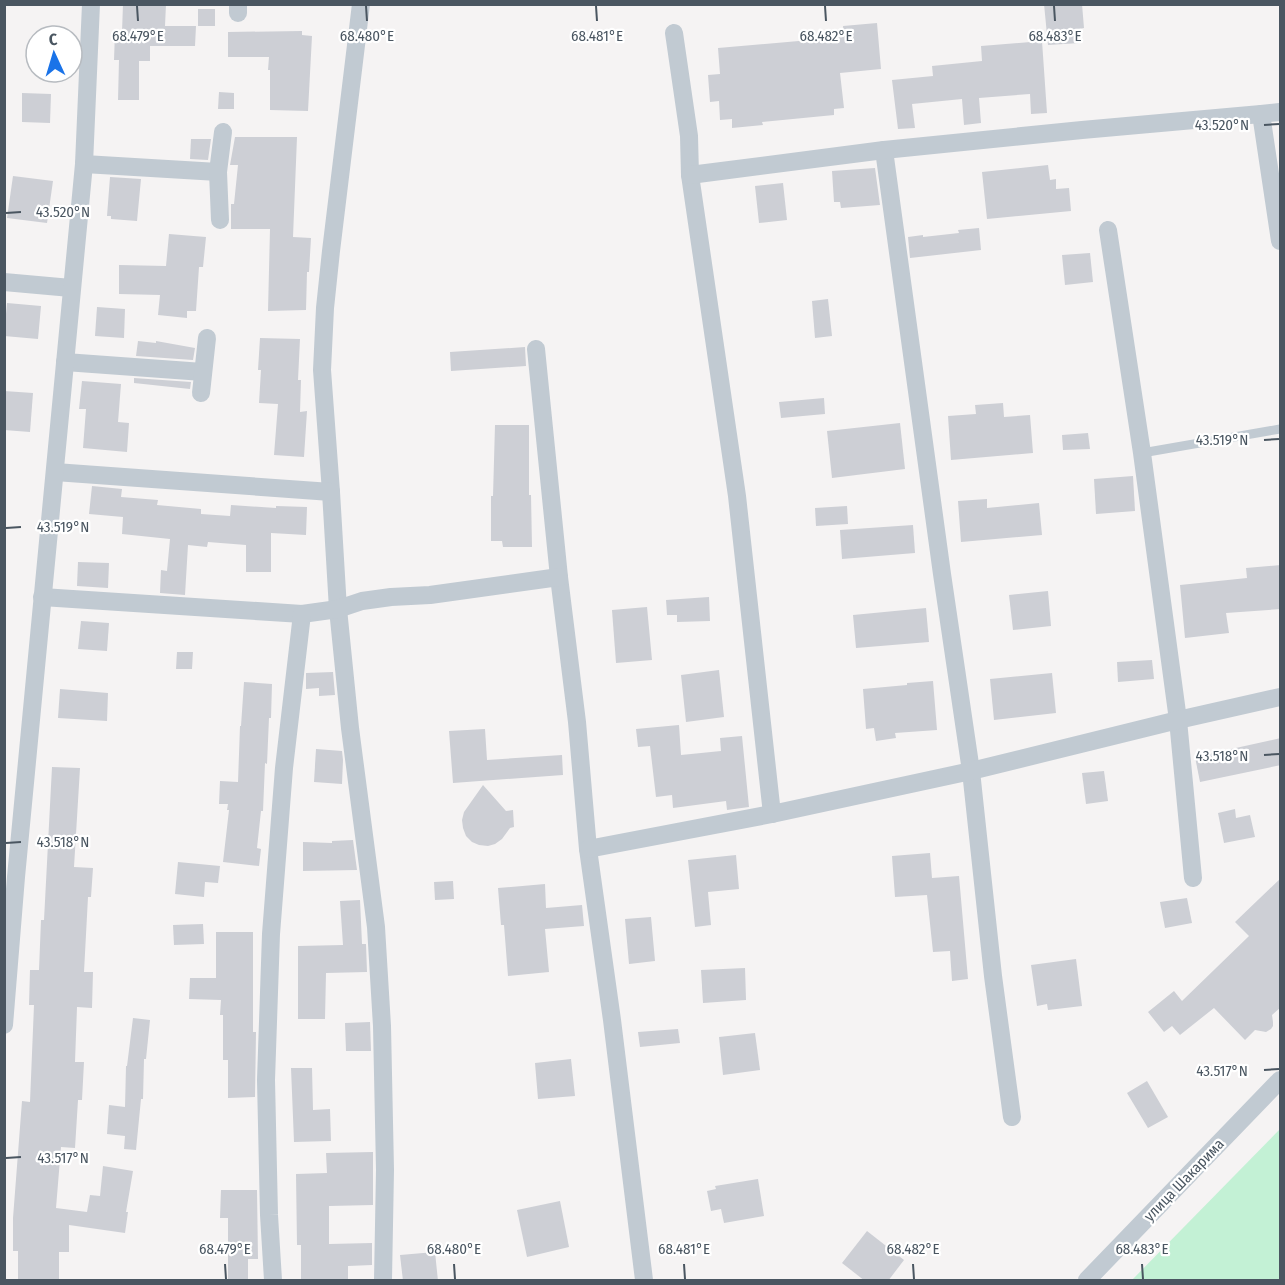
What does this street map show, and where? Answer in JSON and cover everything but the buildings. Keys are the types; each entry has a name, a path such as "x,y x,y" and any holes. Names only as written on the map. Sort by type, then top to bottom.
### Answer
{"street":[{"path":"4,1025 84,164 91,4"},
{"path":"361,4 331,251 322,370 338,609 350,728 376,927 382,1026 385,1170 383,1281"},
{"path":"674,33 688,136 690,175 737,496 772,814"},
{"path":"690,175 884,150 1082,129 1281,112"},
{"path":"1261,114 1281,241"},
{"path":"220,220 218,172 223,132"},
{"path":"884,150 971,771 993,976 1012,1117"},
{"path":"84,164 218,172"},
{"path":"1108,230 1142,453 1178,720 1193,878"},
{"path":"4,282 71,288"},
{"path":"201,393 207,338"},
{"path":"536,349 559,577 577,722 588,849 612,1020 644,1281"},
{"path":"64,362 203,372"},
{"path":"55,472 331,492"},
{"path":"42,597 302,614 338,609 362,601 430,595 559,577"},
{"path":"273,1281 266,1080 271,934 284,768 302,614"},
{"path":"588,849 772,814 971,771 1281,697"},
{"name":"улица Шакарима","path":"1087,1281 1281,1080"}],"lane":[{"path":"1142,453 1281,429"}],"green space":[{"path":"1280,1129 1280,1280 1132,1280"}]}
